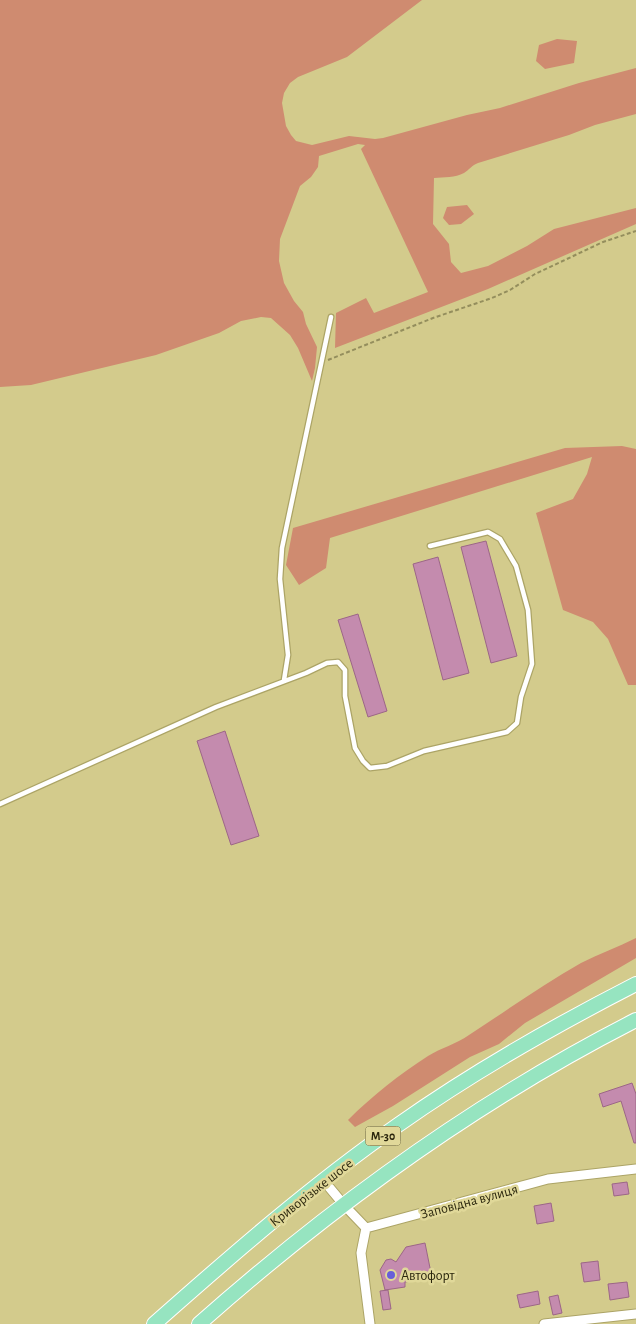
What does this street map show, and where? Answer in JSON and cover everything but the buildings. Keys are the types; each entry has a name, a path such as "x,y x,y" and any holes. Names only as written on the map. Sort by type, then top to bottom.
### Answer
{"highway":[{"name":"Криворізьке шосе","path":"154,1324 234,1254 397,1125 482,1070 578,1014 636,984"},
{"name":"М-30","path":"199,1324 253,1276 415,1152 506,1093 636,1020"}],"street":[{"name":"Заповідна вулиця","path":"366,1228 548,1179 636,1169"},
{"path":"324,1181 344,1206 366,1228 361,1253 370,1324"},
{"path":"544,1324 636,1314"}],"lane":[{"path":"284,680 288,655 280,579 282,548 332,317"},
{"path":"0,804 216,707 306,673 327,663 338,662 345,670 344,696 355,748 370,768 387,766 424,751 507,732 517,723 521,697 532,664 528,610 516,566 500,539 488,532 430,546"}],"path":[{"path":"322,363 433,318 492,298 510,290 535,274 603,242 636,230"}],"shaded area":[{"path":"0,0 422,0 347,57 298,77 290,83 284,93 282,103 286,126 296,141 312,145 349,136 383,138 500,108 579,83 636,68 636,114 595,125 478,163 461,175 434,178 433,224 449,244 451,262 461,273 488,266 527,246 554,229 636,208 636,224 488,289 335,348 336,313 366,298 374,313 428,292 361,149 365,145 358,144 319,156 318,167 311,177 300,186 280,239 279,261 284,283 303,312 306,324 317,347 312,381 298,348 290,335 271,318 261,317 241,321 219,333 156,355 31,385 0,387"},
{"path":"557,39 577,41 574,63 545,69 536,61 539,45"},
{"path":"467,205 474,214 461,224 449,225 443,218 447,207"},
{"path":"622,446 636,449 636,685 628,685 608,639 593,622 563,610 536,513 573,499 587,474 592,457 330,538 326,568 299,585 286,565 293,528 565,448"},
{"path":"636,938 636,958 525,1023 499,1044 470,1057 393,1106 355,1127 348,1120 386,1086 428,1056 464,1038 581,963"}],"place":[{"name":"Автофорт","path":"391,1275"}]}
